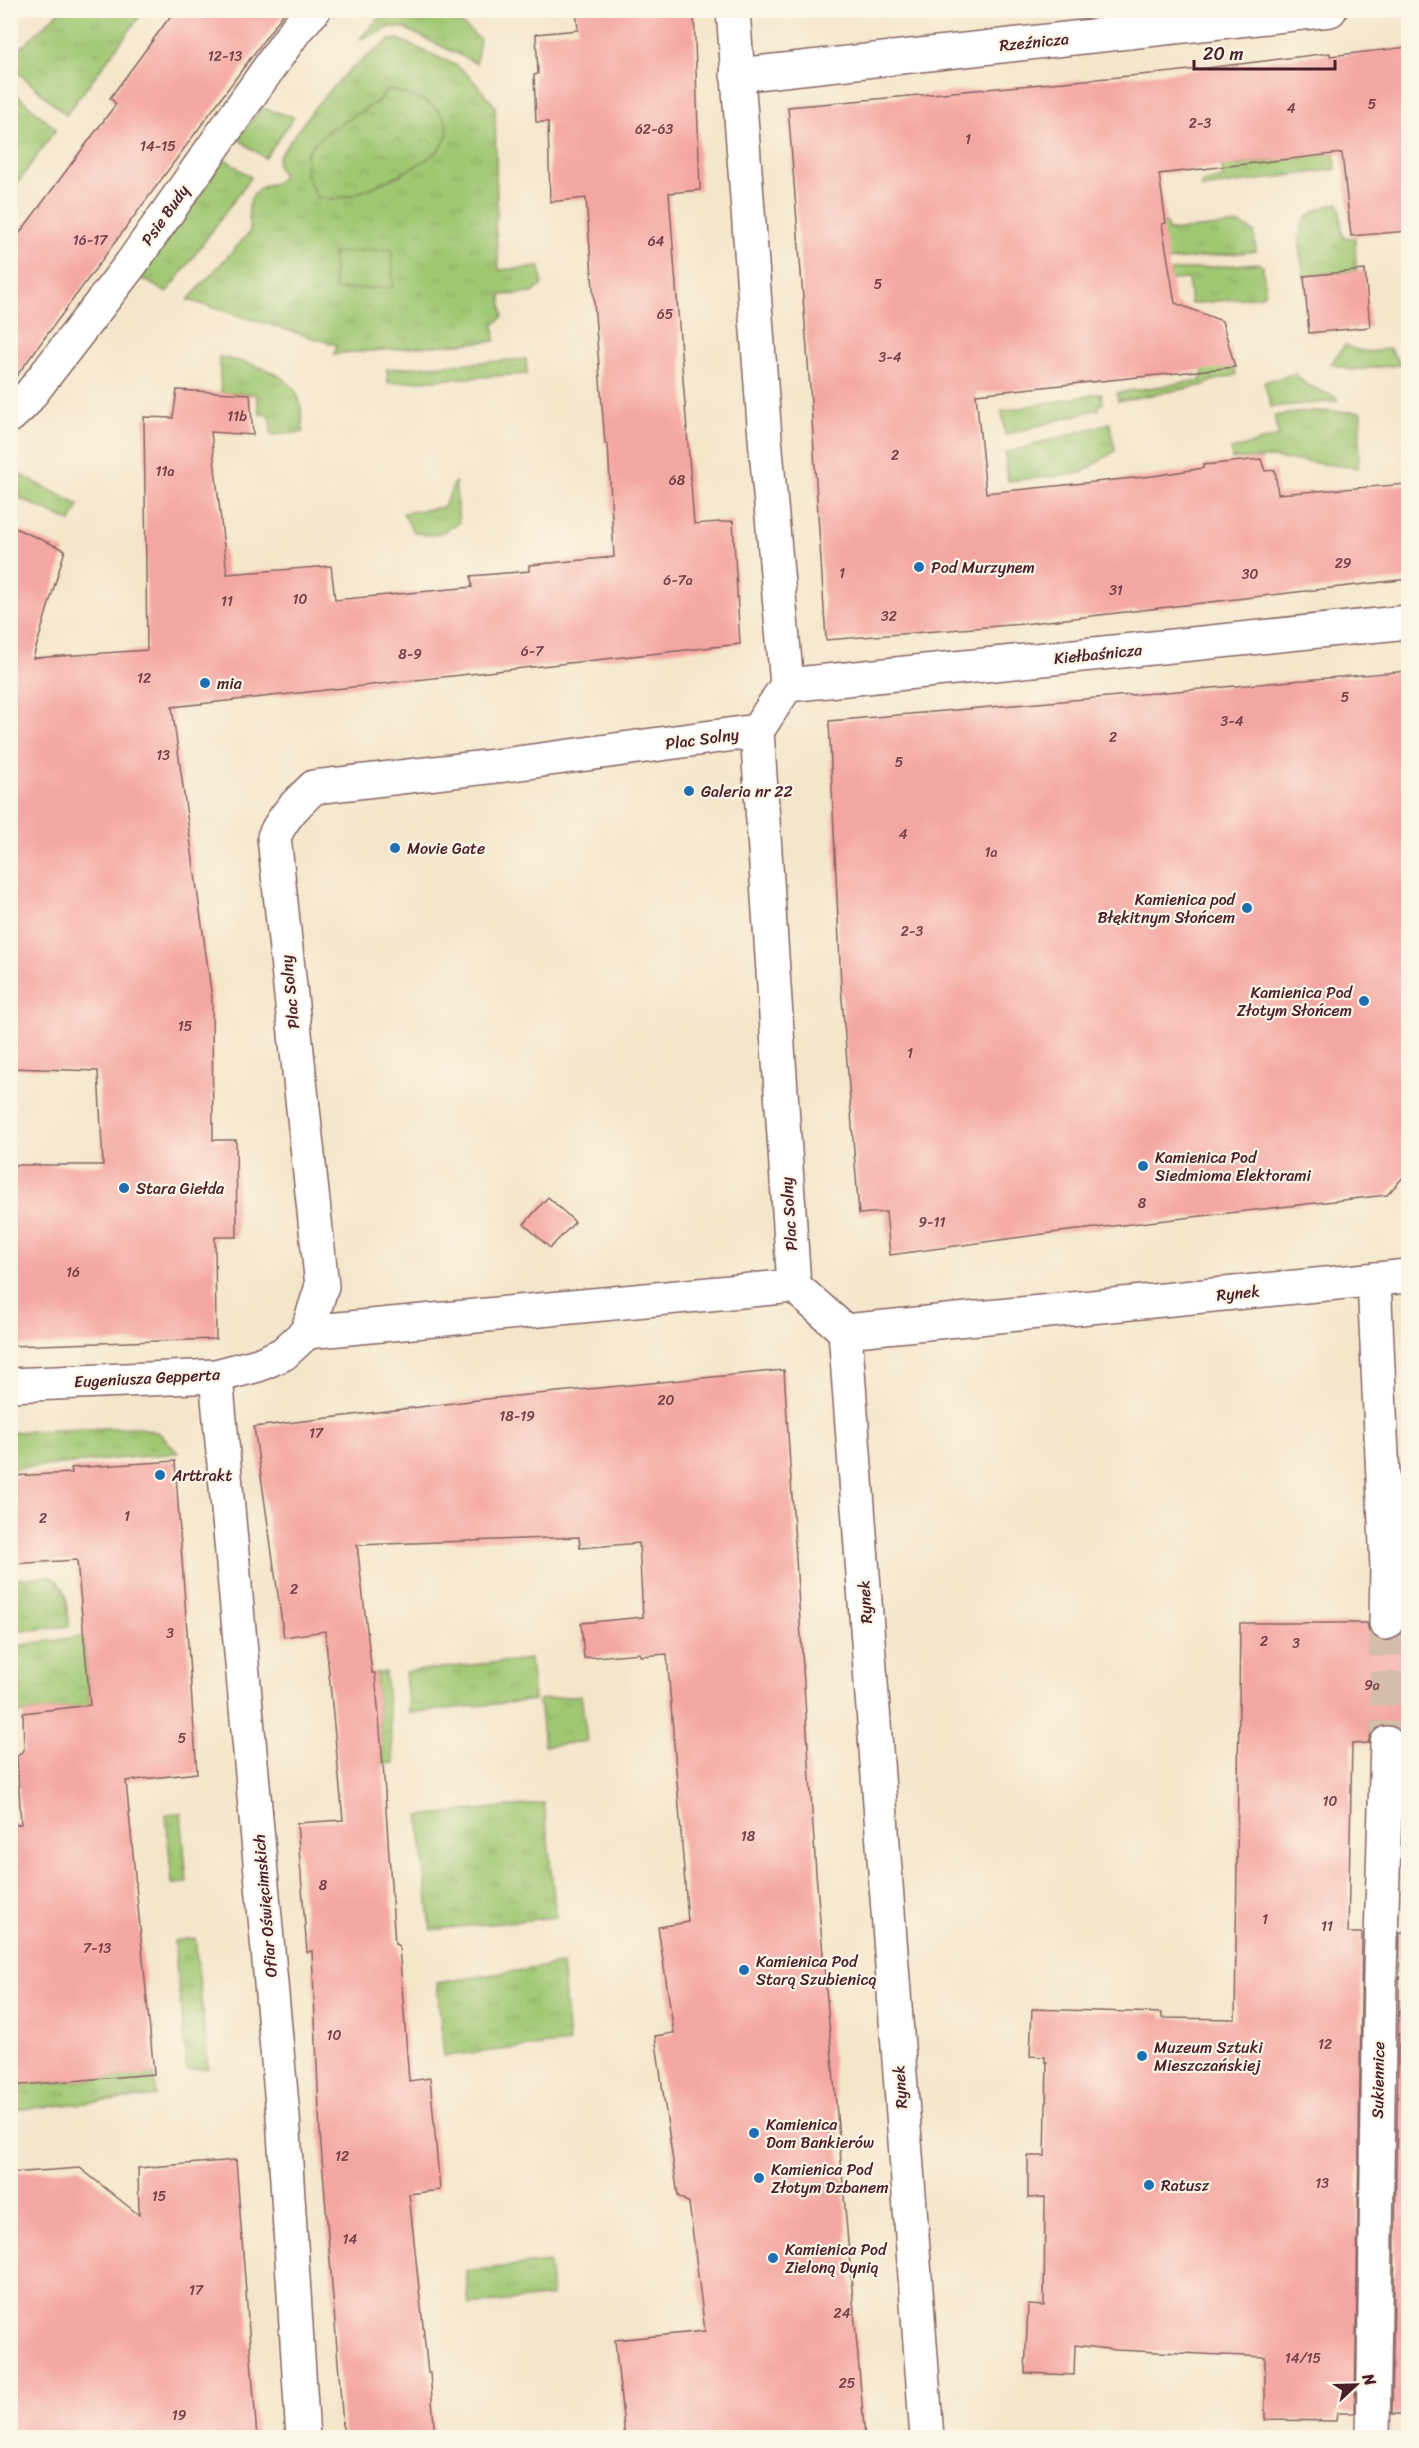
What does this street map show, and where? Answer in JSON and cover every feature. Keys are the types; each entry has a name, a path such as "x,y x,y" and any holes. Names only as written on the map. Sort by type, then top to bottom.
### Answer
{"street":[{"name":"Psie Budy","path":"10,416 22,404 138,254 297,28 314,10"},
{"path":"733,10 786,685 758,731"},
{"name":"Rzeźnicza","path":"737,75 1330,10"},
{"name":"Kiełbaśnicza","path":"786,685 1408,622"},
{"name":"Plac Solny","path":"307,1332 322,1286 274,837 280,823 314,787 515,764 758,731 794,1286"},
{"name":"Rynek","path":"927,2438 845,1331 1408,1276"},
{"path":"1374,1279 1387,1567 1386,1623"},
{"path":"307,1332 794,1286 845,1331"},
{"name":"Eugeniusza Gepperta","path":"10,1385 216,1376 258,1365 283,1354 307,1332"},
{"name":"Ofiar Oświęcimskich","path":"216,1376 283,2116 303,2438"},
{"name":"Sukiennice","path":"1373,2427 1380,1973 1387,1743"}],"green space":[{"path":"61,10 144,11 66,115 11,66 11,57"},
{"path":"386,10 446,11 480,39 476,63 404,28 391,27 360,39"},
{"path":"398,39 457,66 470,77 495,106 497,215 495,223 499,270 540,267 542,285 533,293 501,295 503,316 494,325 495,341 334,354 337,345 188,300 250,232 249,207 253,195 262,187 275,183 283,176 277,165 279,156 315,107 349,70 390,40","holes":["377,102 438,151 400,175 334,199 324,134"]},
{"path":"11,90 56,129 11,192"},
{"path":"387,90 424,101 443,116 447,126 446,137 438,150 404,172 357,193 332,199 316,197 305,171 307,152 324,134 377,102"},
{"path":"261,108 294,117 265,158 238,139"},
{"path":"1334,153 1336,169 1202,188 1202,182 1223,178 1222,167"},
{"path":"225,159 251,177 167,293 140,277"},
{"path":"1339,203 1343,238 1355,238 1356,271 1304,276 1300,249 1301,228 1305,220 1313,213"},
{"path":"1166,223 1168,231 1240,224 1254,232 1256,251 967,283 964,251"},
{"path":"392,249 393,287 335,290 333,253"},
{"path":"1258,263 1263,267 1265,291 1262,296 1191,304 1188,279 1170,280 1170,271"},
{"path":"1345,345 1356,350 1367,351 1389,348 1401,365 1352,370 1331,364"},
{"path":"1208,352 1231,354 1236,375 1208,382 1205,385 1118,401 1117,393 1201,380"},
{"path":"219,357 265,369 286,381 294,389 299,399 303,432 271,435 270,415 260,414 256,394 221,393"},
{"path":"526,359 527,374 388,383 387,369"},
{"path":"1295,374 1307,385 1337,398 1337,401 1271,407 1264,382"},
{"path":"1101,393 1103,404 1098,405 1099,409 1005,435 1002,411"},
{"path":"1311,411 1361,412 1358,468 1274,458 1232,459 1231,450 1279,436 1274,416"},
{"path":"1110,423 1115,451 1081,473 1008,481 1005,453"},
{"path":"19,474 79,505 71,522 11,494"},
{"path":"455,481 459,522 438,534 426,535 413,531 403,513 444,507"},
{"path":"137,1427 159,1433 178,1453 11,1469 11,1432"},
{"path":"49,1576 61,1585 64,1591 69,1626 11,1632 11,1579"},
{"path":"83,1636 90,1705 15,1714 13,1692 20,1691 18,1667 11,1668 10,1647"},
{"path":"530,1659 534,1700 409,1713 405,1672"},
{"path":"385,1672 394,1763 383,1764 375,1673"},
{"path":"581,1695 587,1741 544,1746 539,1700"},
{"path":"544,1803 556,1917 431,1930 419,1816"},
{"path":"181,1813 187,1883 172,1884 166,1814"},
{"path":"195,1938 208,2068 187,2070 174,1941"},
{"path":"562,1964 569,2043 444,2056 437,1983"},
{"path":"154,2074 157,2096 11,2110 11,2086"},
{"path":"549,2262 552,2296 469,2305 466,2271"}],"building":[{"path":"175,10 286,10 10,385 10,246 116,104 110,98"},
{"path":"576,10 694,10 700,190 669,193 694,524 733,521 740,644 172,707 212,998 213,1140 236,1140 237,1237 215,1237 216,1339 10,1346 10,1165 103,1165 98,1071 10,1068 10,526 65,550 33,658 147,650 144,417 173,418 177,390 250,394 253,435 211,432 227,574 331,566 335,600 472,587 471,576 529,571 529,565 614,557 608,444 605,444 586,198 550,202 548,122 536,122 534,75 538,74 536,34 578,30"},
{"path":"1408,47 1408,231 1351,236 1342,153 1159,174 1166,223 1162,224 1175,303 1222,321 1235,367 976,394 986,493 1153,476 1203,468 1203,465 1261,459 1265,471 1275,470 1278,494 1408,484 1408,579 1023,624 826,640 810,388 788,107 1173,72 1330,53 1330,56"},
{"path":"1365,270 1370,327 1309,333 1304,276"},
{"path":"1408,671 1408,1172 1387,1195 1051,1233 890,1255 886,1212 859,1214 841,986 829,721"},
{"path":"548,1197 575,1222 550,1248 524,1224"},
{"path":"784,1370 816,1873 865,2438 625,2438 615,2340 705,2331 689,2203 678,2196 655,2036 674,2033 658,1927 688,1922 667,1654 640,1656 640,1653 584,1658 581,1623 643,1617 639,1543 580,1548 579,1537 357,1545 372,1673 375,1673 395,1944 399,1946 409,2081 430,2078 440,2190 409,2194 428,2373 430,2373 435,2438 344,2438 320,2133 312,1951 307,1952 297,1823 343,1820 325,1631 284,1637 254,1427 486,1399"},
{"path":"175,1461 197,1773 126,1781 154,2074 10,2086 10,1825 21,1824 17,1757 24,1750 23,1713 90,1705 77,1560 10,1564 10,1476 72,1473 71,1468"},
{"path":"1240,1623 1367,1623 1369,1632 1376,1639 1386,1642 1396,1639 1405,1623 1408,1623 1408,1743 1397,1727 1387,1724 1371,1733 1368,1743 1352,1744 1348,1933 1362,1933 1355,2413 1337,2413 1336,2421 1265,2420 1265,2357 1116,2350 1075,2345 1074,2375 1025,2373 1028,2305 1044,2306 1045,2197 1028,2198 1028,2156 1045,2156 1047,2062 1045,2062 1045,2057 1030,2056 1032,2009 1162,2013 1162,2018 1235,2019"},
{"path":"1400,1933 1408,1933 1408,2414 1392,2414"},
{"path":"236,2160 257,2438 10,2438 10,2173 80,2168 139,2215 138,2168"}],"tunnel":[{"path":"1386,1623 1387,1743"}],"place":[{"name":"Pod Murzynem","path":"919,567"},
{"name":"mia","path":"205,683"},
{"name":"Galeria nr 22","path":"689,791"},
{"name":"Movie Gate","path":"395,848"},
{"name":"Kamienica pod Błękitnym Słońcem","path":"1247,908"},
{"name":"Kamienica Pod Złotym Słońcem","path":"1364,1001"},
{"name":"Kamienica Pod Siedmioma Elektorami","path":"1143,1166"},
{"name":"Stara Giełda","path":"124,1188"},
{"name":"Arttrakt","path":"160,1475"},
{"name":"Kamienica Pod Starą Szubienicą","path":"744,1970"},
{"name":"Muzeum Sztuki Mieszczańskiej","path":"1142,2056"},
{"name":"Kamienica Dom Bankierów","path":"754,2133"},
{"name":"Kamienica Pod Złotym Dzbanem","path":"759,2178"},
{"name":"Ratusz","path":"1149,2185"},
{"name":"Kamienica Pod Zieloną Dynią","path":"773,2258"}]}
